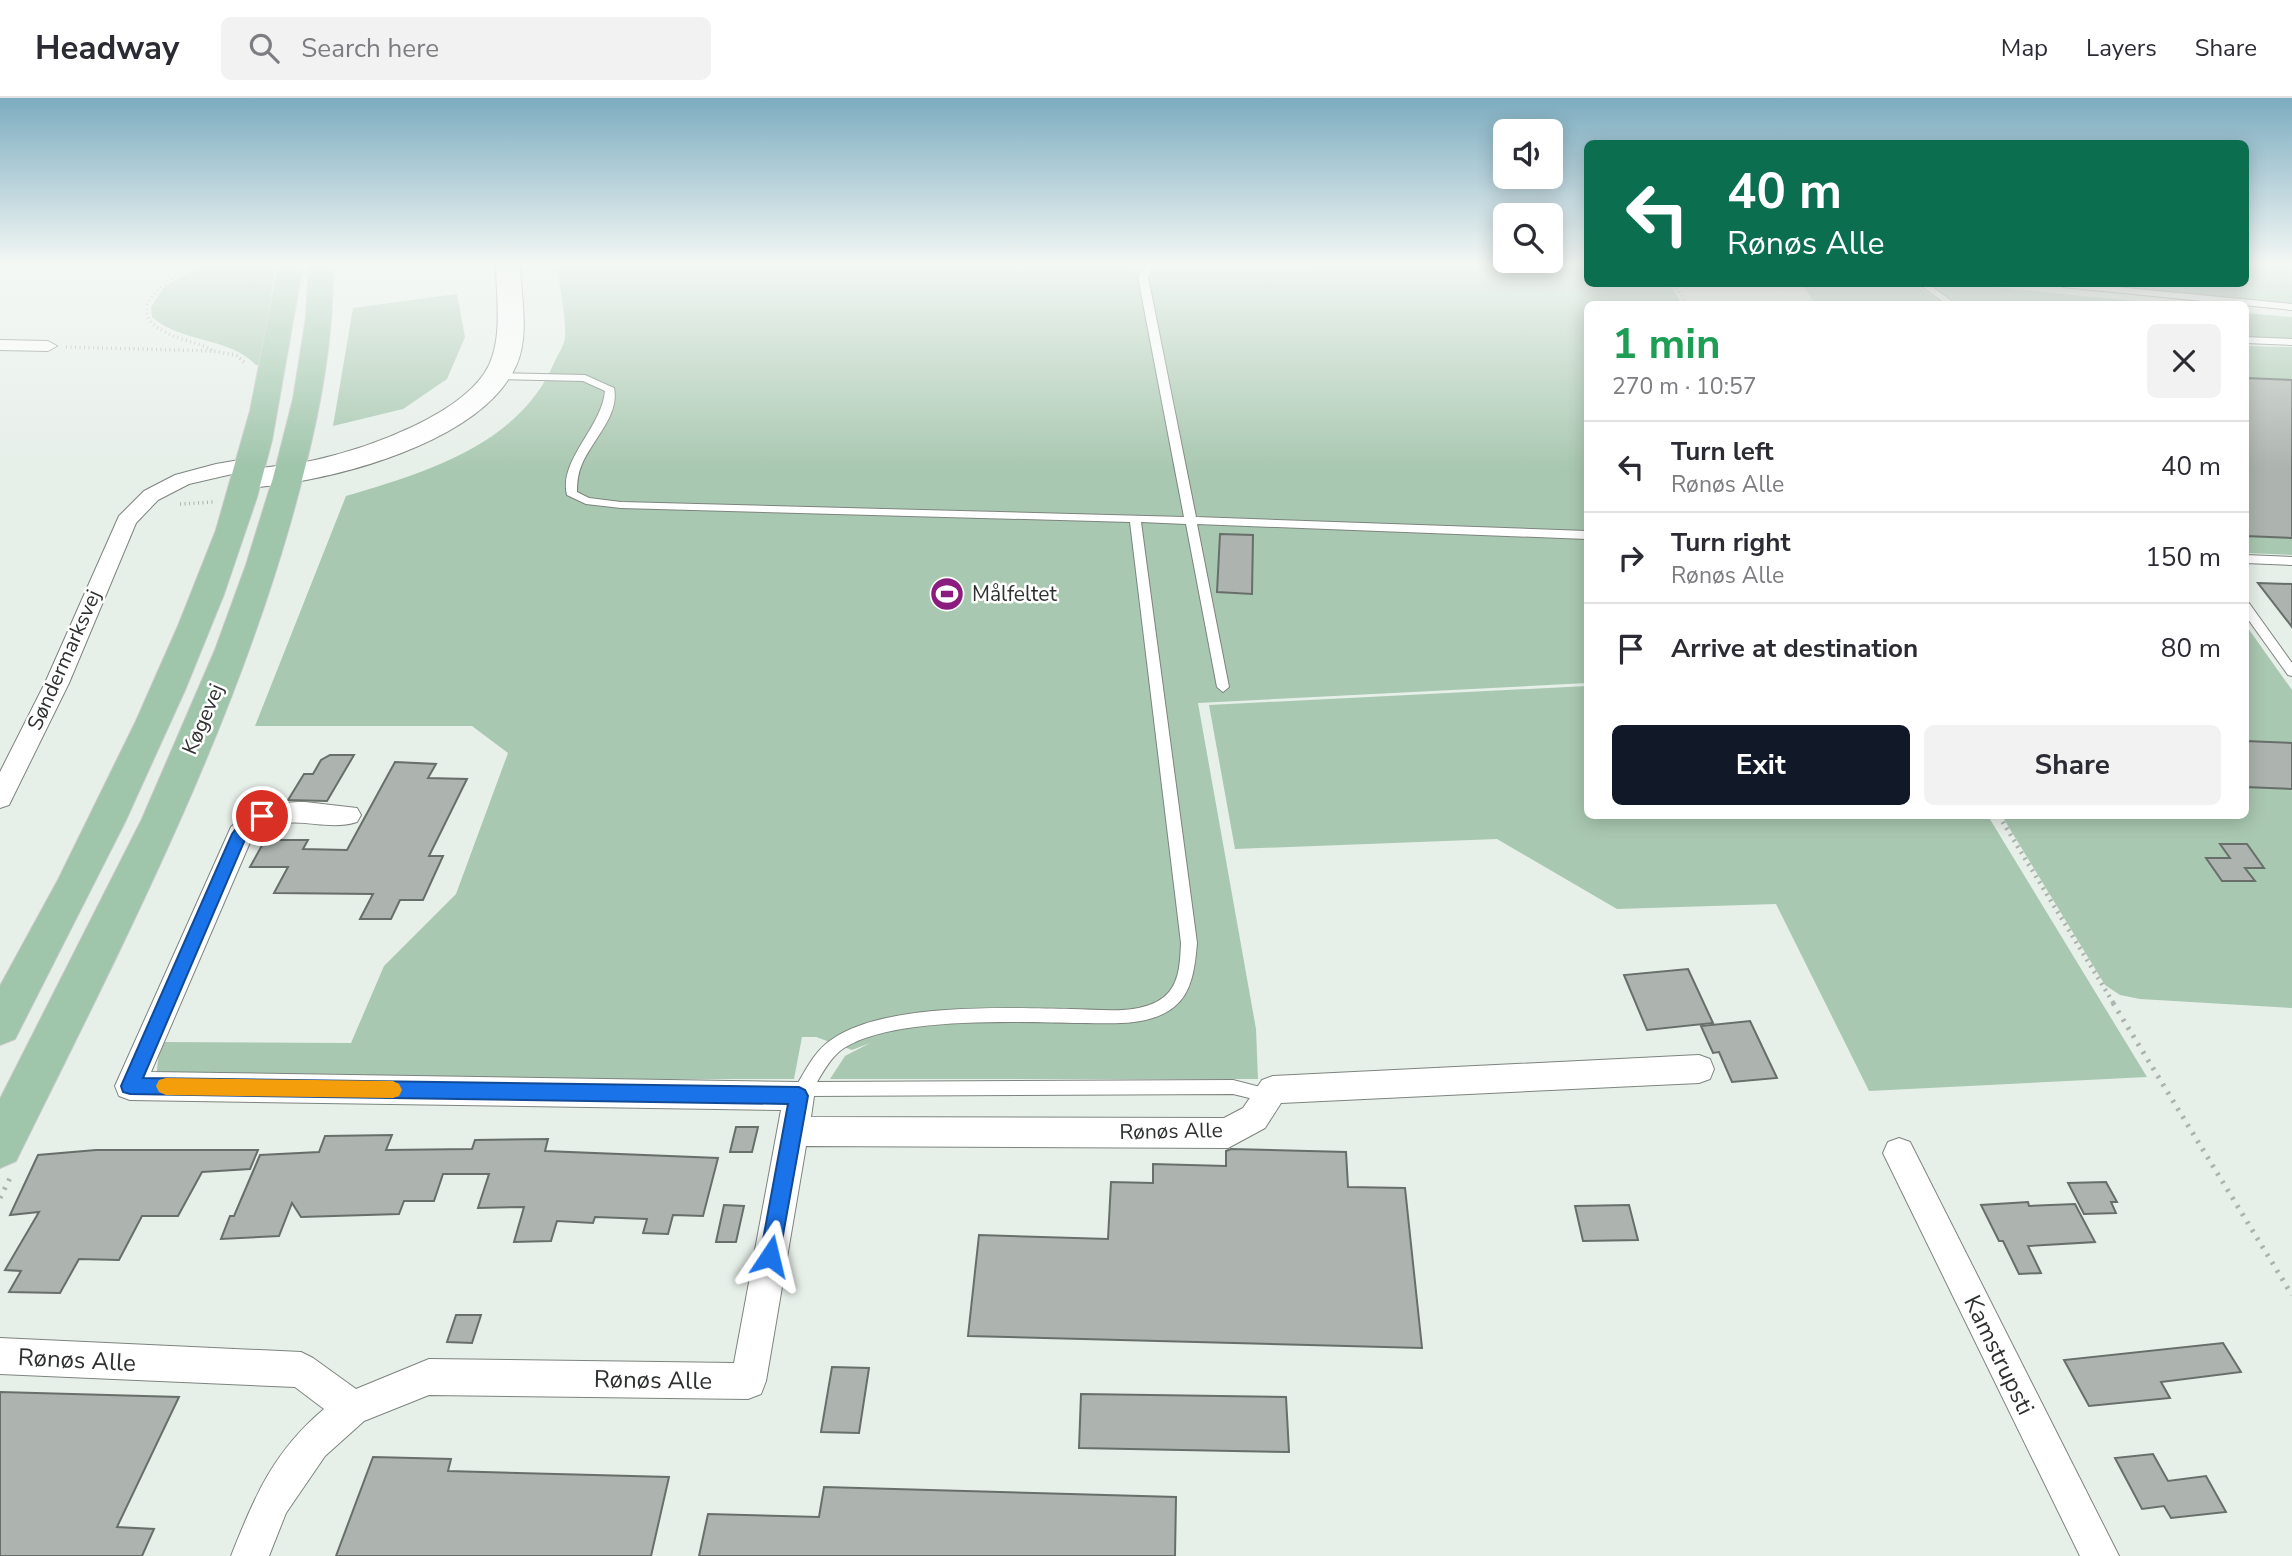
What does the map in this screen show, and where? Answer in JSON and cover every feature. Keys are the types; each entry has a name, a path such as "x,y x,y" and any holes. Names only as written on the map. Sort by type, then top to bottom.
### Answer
{"main road":[{"name":"Køgevej","path":"0,1146 92,963 168,800 223,672 267,550 270,469 281,332"},
{"name":"Køgevej","path":"0,1026 50,936 176,674 270,469 312,377 317,332"}],"street":[{"path":"270,469 346,461 410,437 455,415 487,390 498,376 509,348 509,332"},
{"path":"0,345 48,346"},
{"name":"Søndermarksvej","path":"0,798 57,683 126,521 142,506 182,489 270,469"},
{"path":"348,815 289,812 262,816 249,823 240,834 130,1086 801,1093"},
{"path":"1269,1096 1273,1090 1699,1069"},
{"name":"Rønøs Alle","path":"250,1556 272,1501 312,1443 352,1408 429,1377 748,1381 801,1093"},
{"name":"Rønøs Alle","path":"793,1131 1228,1133 1254,1118 1269,1096"},
{"name":"Kamstrupsti","path":"1899,1153 2100,1556"},
{"name":"Rønøs Alle","path":"0,1356 300,1370 352,1408"}],"lane":[{"path":"1154,332 1223,687"},
{"path":"2249,340 2292,342"},
{"path":"498,376 585,379 610,390 611,403 580,454 570,478 571,493 586,501 621,505 1584,535"},
{"path":"801,1093 836,1045 867,1029 916,1021 965,1018 1128,1016 1148,1013 1168,1003 1179,992 1187,976 1189,943 1135,519"},
{"path":"2249,559 2292,561"},
{"path":"2249,612 2292,672"},
{"path":"801,1093 1233,1087 1269,1096"}],"path":[{"path":"48,346 213,351 200,343 167,332"},
{"path":"2001,819 2292,1295"}],"green space":[{"path":"177,332 266,332 261,365 256,365 233,349"},
{"path":"349,332 464,332 465,337 447,379 403,409 333,426"},
{"name":"Målfeltet","path":"565,332 1584,332 1584,683 1198,703 1256,1029 1258,1079 830,1079 845,1056 870,1043 852,1050 816,1037 802,1037 794,1079 156,1079 160,1042 351,1043 384,966 456,894 508,753 472,726 255,726 346,496 437,465 466,452 493,435 518,415 538,391 563,344"},
{"path":"2249,332 2292,332 2292,339 2249,338"},
{"path":"2249,346 2292,347 2292,555 2249,553"},
{"path":"2249,630 2292,690 2292,1008 2140,999 2120,995 2105,985 2004,819 2249,819"},
{"path":"1584,686 1584,819 1990,819 2147,1077 1869,1091 1776,904 1617,909 1497,839 1235,849 1209,705"}],"building":[{"path":"2249,378 2292,380 2292,538 2249,536"},
{"path":"1220,534 1253,535 1252,594 1217,592"},
{"path":"2258,583 2292,584 2292,627"},
{"path":"2249,741 2292,743 2292,789 2249,787"},
{"path":"330,755 354,755 327,801 288,800 304,774 313,774 321,760"},
{"path":"395,762 436,764 428,778 467,779 429,856 443,856 423,900 400,900 391,919 360,919 373,894 274,893 288,867 250,867 265,840 308,840 303,849 347,850"},
{"path":"2220,844 2247,844 2264,868 2245,868 2255,881 2222,881 2206,858 2230,858"},
{"path":"1688,969 1713,1023 1647,1030 1624,975"},
{"path":"1750,1021 1777,1078 1732,1082 1719,1052 1713,1053 1701,1026"},
{"path":"736,1127 758,1127 752,1152 730,1152"},
{"path":"392,1135 386,1150 472,1149 475,1140 548,1139 545,1151 718,1158 703,1216 673,1215 668,1234 643,1233 647,1219 595,1217 593,1223 557,1221 551,1241 514,1242 524,1207 478,1208 489,1174 443,1174 434,1201 404,1201 399,1214 301,1217 292,1203 279,1236 221,1239 230,1216 234,1216 260,1155 319,1152 325,1136"},
{"path":"96,1150 258,1150 250,1169 202,1172 178,1216 142,1216 119,1260 79,1259 60,1293 9,1292 21,1271 5,1270 39,1212 10,1215 38,1155"},
{"path":"1226,1151 1346,1152 1348,1187 1405,1188 1422,1348 968,1336 979,1235 1108,1239 1111,1182 1153,1183 1153,1164 1226,1166"},
{"path":"2106,1182 2117,1202 2111,1202 2116,1213 2084,1214 2068,1183"},
{"path":"2028,1202 2029,1206 2075,1204 2095,1242 2028,1246 2041,1273 2019,1274 1981,1205"},
{"path":"724,1205 744,1206 736,1242 716,1242"},
{"path":"1629,1205 1638,1240 1583,1241 1575,1206"},
{"path":"456,1315 481,1315 472,1343 447,1342"},
{"path":"2223,1343 2241,1372 2161,1382 2170,1398 2089,1406 2064,1360"},
{"path":"832,1367 869,1368 859,1433 821,1432"},
{"path":"0,1392 179,1397 117,1527 154,1529 142,1556 0,1556"},
{"path":"1081,1394 1286,1397 1289,1452 1079,1448"},
{"path":"2153,1454 2168,1481 2206,1476 2226,1512 2171,1518 2164,1506 2142,1509 2115,1458"},
{"path":"373,1457 451,1459 448,1471 669,1477 651,1556 336,1556"},
{"path":"824,1487 1176,1497 1175,1556 699,1556 708,1514 819,1517"}],"slow traffic":[{"path":"166,1086 393,1090"}],"place":[{"name":"Målfeltet","path":"947,594"}],"route":[{"path":"262,816 249,823 240,834 130,1086 799,1096 770,1256"}]}
